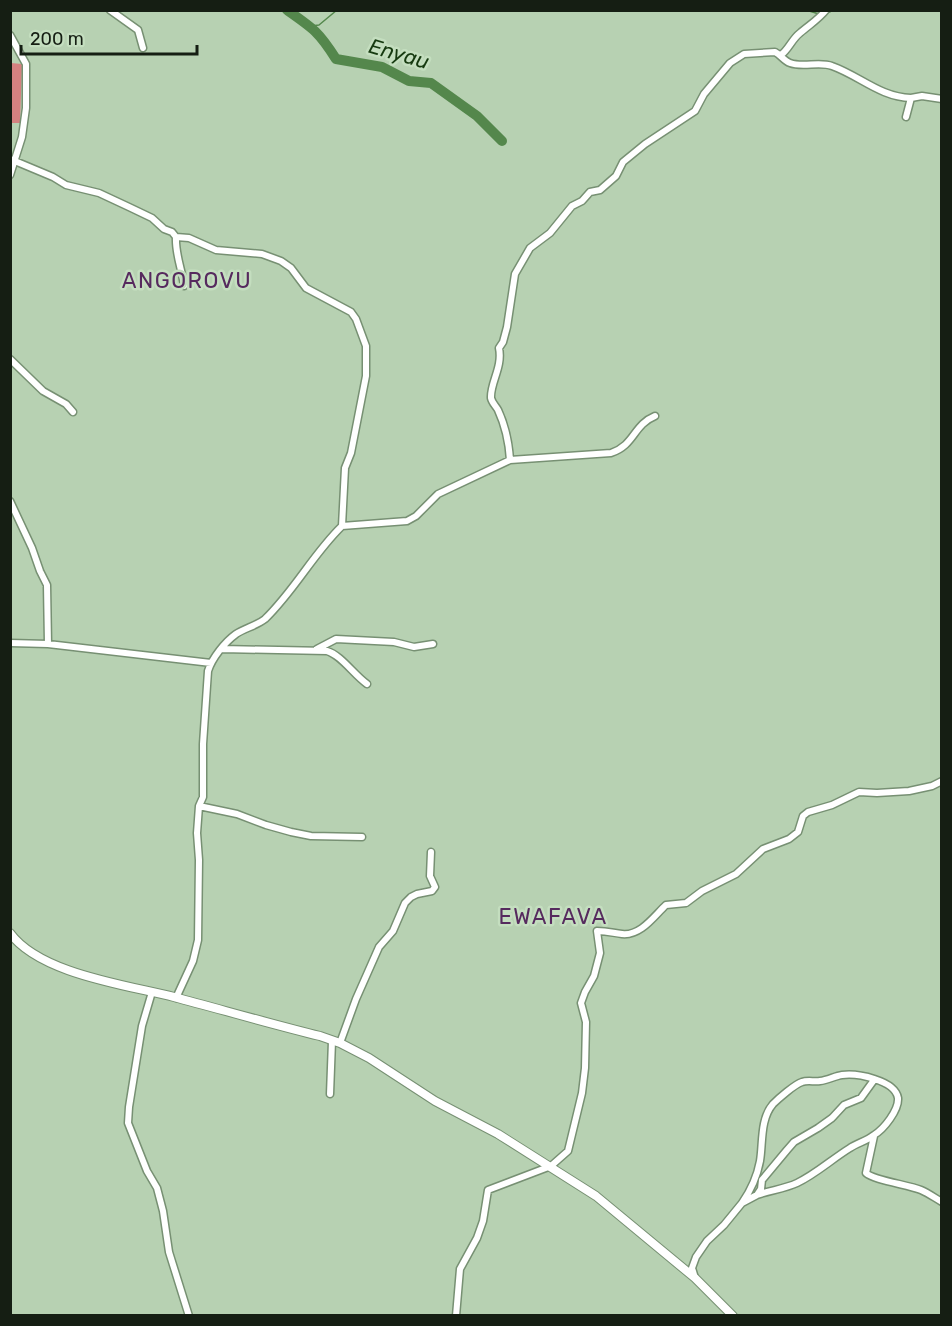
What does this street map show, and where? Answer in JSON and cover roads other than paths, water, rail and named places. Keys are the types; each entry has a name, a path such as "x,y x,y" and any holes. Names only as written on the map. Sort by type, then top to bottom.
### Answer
{"street":[{"path":"110,10 138,30 143,48"},
{"path":"782,56 798,34 811,26 826,10"},
{"path":"10,35 26,64 26,108 22,136 10,175"},
{"path":"510,460 509,445 491,396 501,356 499,348 507,327 513,278 520,261 530,248 558,225 572,206 582,201 590,192 600,190 616,176 623,162 663,130 686,119 695,111 704,94 730,63 744,54 776,52 787,62 795,65 831,65 875,89 898,97 922,96 942,99"},
{"path":"906,117 911,98"},
{"path":"13,160 66,185 99,193 152,218 164,229 172,232 176,237 176,252 184,286"},
{"path":"176,237 189,238 216,250 262,254 281,261 291,268 306,288 351,312 356,319 366,346 366,376 353,446 345,468 342,526"},
{"path":"10,359 43,391 66,404 73,412"},
{"path":"176,998 193,961 198,940 197,833 199,806 203,797 203,744 208,671 222,649 235,635 266,618 299,582 326,542 342,526 407,520 416,516 438,494 510,460 611,453 624,448 640,425 655,417"},
{"path":"10,501 47,585 48,644"},
{"path":"317,649 336,639 394,642 414,647 433,644"},
{"path":"10,643 48,644 211,663"},
{"path":"222,649 317,649 337,655 357,677 367,684"},
{"path":"456,1316 460,1269 480,1230 488,1190 551,1166 568,1151 582,1093 587,1044 586,1022 581,1003 594,976 600,953 597,931 625,934 635,931 651,921 666,905 682,904 695,897 702,891 736,874 763,849 793,836 799,830 803,816 808,812 832,805 859,792 909,791 932,786 942,781"},
{"path":"199,806 237,814 266,825 301,834 362,837"},
{"path":"330,1094 336,1042 378,947 393,931 405,903 417,894 432,891 435,887 430,876 431,852"},
{"path":"10,933 15,940 38,957 78,973 336,1042 369,1058 435,1101 498,1134 596,1196 695,1278 733,1316"},
{"path":"152,992 139,1046 128,1123 147,1171 157,1188 169,1252 189,1316"},
{"path":"695,1278 692,1268 696,1257 750,1192 760,1160 764,1123 768,1110 776,1101 801,1082 822,1081 841,1075 863,1076 882,1082 894,1089 898,1098 897,1107 874,1136 851,1147 799,1183 757,1195 742,1203"},
{"path":"757,1195 761,1190 762,1180 794,1142 832,1118 844,1105 861,1098 874,1080"},
{"path":"874,1136 866,1173 871,1177 921,1190 942,1202"}],"waterway":[{"name":"Enyau","path":"287,10 315,31 336,59 382,67 409,81 431,83 477,116 502,141"},
{"path":"311,26 319,25 337,10"},
{"path":"806,10 819,14"},
{"path":"827,13 834,10"}],"district":[{"name":"ANGOROVU","path":"187,280"},
{"name":"EWAFAVA","path":"553,916"}]}
